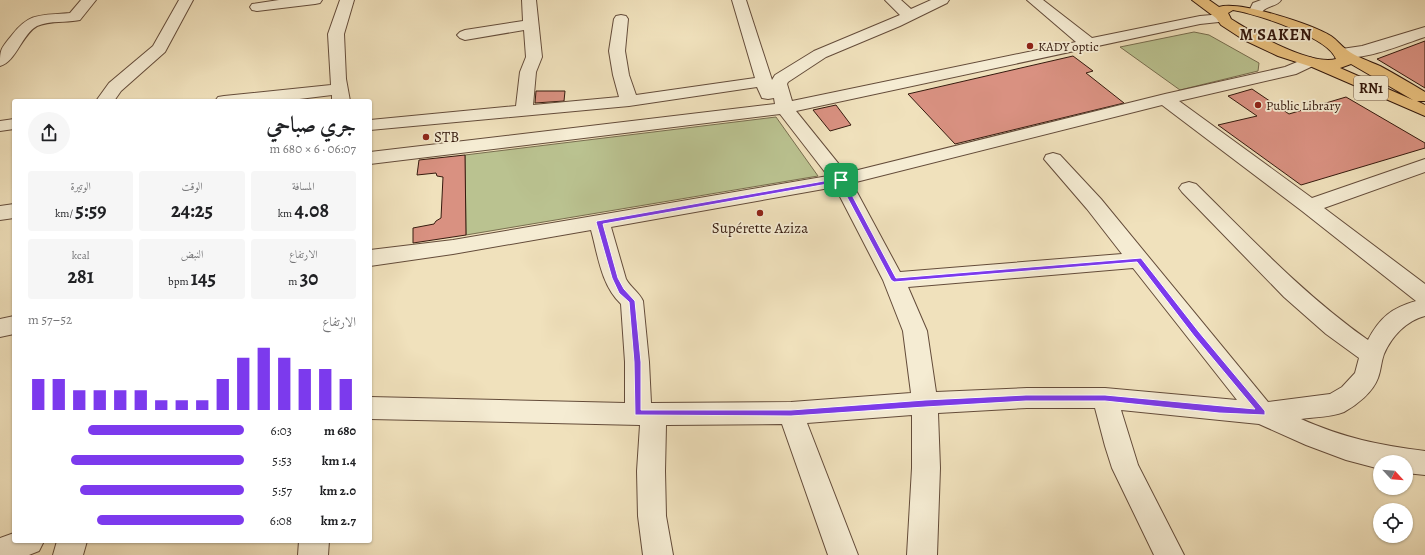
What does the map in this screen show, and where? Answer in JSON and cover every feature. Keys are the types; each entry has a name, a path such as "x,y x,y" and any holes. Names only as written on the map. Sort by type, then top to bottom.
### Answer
{"main road":[{"name":"RN1","path":"1198,0 1222,17 1231,26 1288,54 1313,63 1425,111"},
{"name":"RN1","path":"1232,0 1324,38 1334,44 1345,59 1341,64 1334,65 1313,63"},
{"name":"RN1","path":"1222,17 1222,10 1233,6 1254,9"},
{"name":"RN1","path":"1342,53 1425,99"}],"street":[{"path":"0,61 14,46 28,26 39,21 76,17 89,0"},
{"path":"106,99 115,87 159,49 186,0"},
{"path":"257,7 315,0"},
{"path":"251,99 340,95 336,34 337,26 347,0"},
{"path":"524,111 528,72 534,57 529,0"},
{"path":"739,0 765,81 778,108 841,180 894,280 915,331 925,403 926,468 922,555"},
{"path":"892,0 909,14"},
{"path":"778,108 779,84 781,79 820,54 895,23 909,14 942,0"},
{"path":"1034,0 1089,44"},
{"path":"1254,9 1274,0"},
{"path":"372,158 778,108 1200,20 1222,17"},
{"path":"621,19 617,51 621,75 629,101"},
{"path":"466,35 530,25"},
{"path":"1342,53 1363,51 1425,32"},
{"path":"372,258 453,247 841,180 1165,99 1290,71 1313,63"},
{"path":"372,125 629,101 765,81"},
{"path":"1165,99 1309,206 1425,296"},
{"path":"0,126 12,124"},
{"path":"1053,159 1094,204 1262,413 1314,438 1346,448 1385,458 1425,463"},
{"path":"1309,206 1425,165"},
{"path":"1189,188 1298,296 1334,328 1372,355"},
{"path":"0,213 12,211"},
{"path":"599,222 615,278 621,291 632,301 637,362 646,413 651,472 652,516 658,555"},
{"path":"894,280 1139,260"},
{"path":"372,408 646,413 791,413 925,403 1026,398 1105,398 1262,413 1335,404 1351,394 1366,378 1372,355 1382,336 1394,321 1408,312 1425,307"},
{"path":"1105,398 1118,446 1126,468 1169,555"},
{"path":"791,413 843,555"},
{"path":"0,552 23,543"},
{"path":"68,555 71,543"},
{"path":"314,543 314,555"}],"green space":[{"path":"1194,32 1209,35 1259,63 1258,71 1180,90 1120,47"},
{"path":"776,117 818,176 466,235 465,155"}],"building":[{"path":"1425,41 1425,88 1377,59"},
{"path":"1073,56 1093,71 1086,73 1124,103 955,144 908,94"},
{"path":"1252,89 1289,114 1346,97 1425,143 1425,148 1301,185 1218,125 1257,116 1228,96"},
{"path":"536,91 565,91 564,101 535,103"},
{"path":"836,105 851,125 830,131 813,110"},
{"path":"465,155 466,235 413,243 413,228 434,224 441,218 443,177 437,176 436,173 417,175 419,160"}],"place":[{"name":"KADY optic","path":"1030,46"},
{"name":"Public Library","path":"1258,105"},
{"name":"STB","path":"426,137"},
{"name":"Supérette Aziza","path":"760,213"}],"district":[{"name":"M'SAKEN","path":"1276,34"}],"route":[{"path":"841,180 894,280 1139,260 1262,413 1105,398 1026,398 925,403 791,413 638,413 637,362 632,301 621,291 615,278 599,222 841,180"}]}
